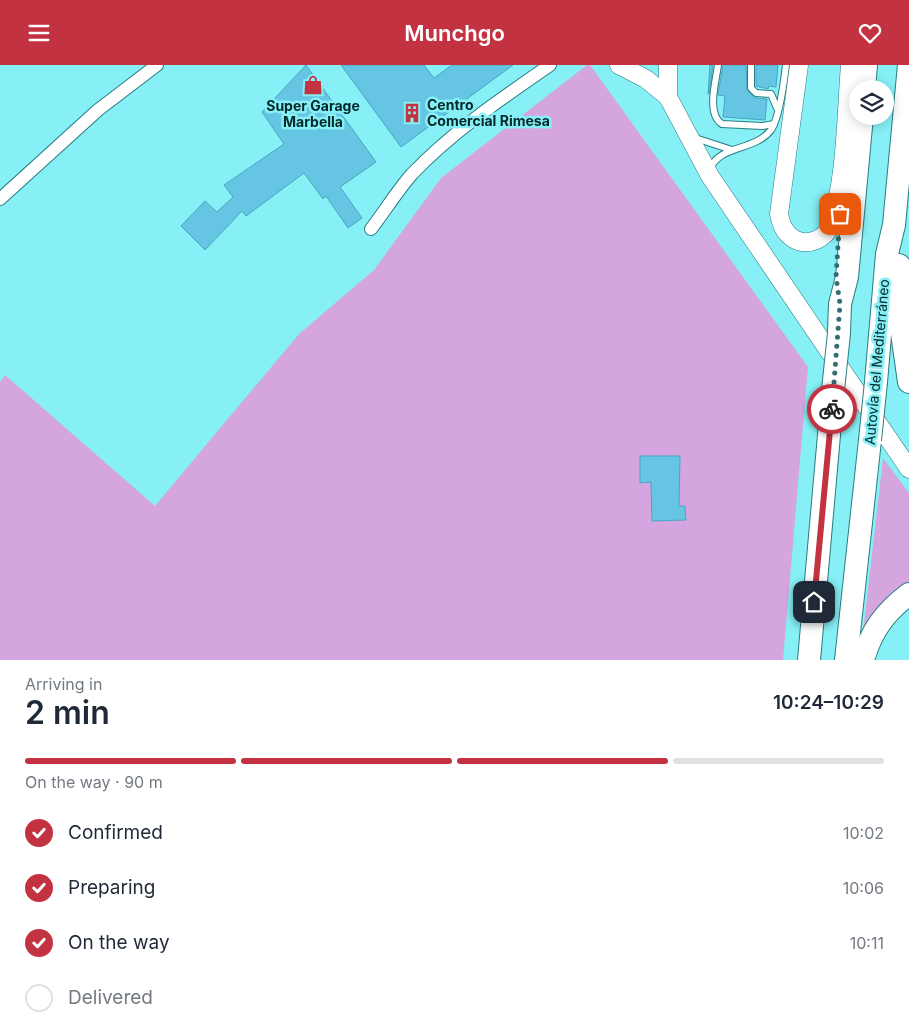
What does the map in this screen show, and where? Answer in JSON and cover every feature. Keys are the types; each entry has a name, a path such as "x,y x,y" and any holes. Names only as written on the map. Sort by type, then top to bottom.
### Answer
{"highway":[{"path":"865,80 866,65"},
{"name":"Autovía del Mediterráneo","path":"846,660 876,382 887,255 894,225 909,65"},
{"path":"840,304 847,277 861,125"},
{"path":"809,660 839,333 840,304 836,277 840,214 839,194"},
{"path":"894,225 899,258 901,326 909,382"},
{"path":"862,660 877,624 894,605 909,594"}],"street":[{"path":"0,199 98,109 157,65"},
{"path":"371,229 411,176 447,141 478,115 550,65"},
{"path":"626,68 645,71 659,65"},
{"path":"668,65 666,80 668,97 710,176 909,469"},
{"path":"799,65 779,213 781,224 790,237 798,241 817,241 824,236 831,225 839,194 850,65"},
{"path":"626,68 668,97"}],"lane":[{"path":"718,65 713,109 718,121 722,124 762,126 774,124"},
{"path":"751,65 751,88 756,93 771,94 778,110"},
{"path":"710,176 710,167 713,163 732,150 753,145 774,124 786,65"},
{"path":"687,134 732,150"}],"shaded area":[{"path":"587,65 590,65 808,367 783,660 0,660 0,382 5,375 155,506 299,334 374,270 441,178"},
{"path":"883,458 909,493 909,590 863,632"}],"building":[{"path":"306,65 376,162 340,187 362,218 348,228 326,196 323,199 304,173 246,216 242,211 205,250 181,226 205,201 217,212 233,197 224,185 284,144 262,112"},
{"name":"Centro Comercial Rimesa","path":"341,65 424,65 434,78 452,65 513,65 401,147"},
{"path":"710,65 713,65 708,94"},
{"path":"723,65 746,65 747,90 755,98 767,99 765,120 723,117 725,96 718,95"},
{"path":"756,65 778,65 776,87 769,86 768,89 756,86"},
{"path":"640,456 680,456 679,506 685,506 686,520 652,521 651,482 640,483"}],"way so far":[{"path":"832,409 839,333 840,304 836,277 840,214"}],"place":[{"name":"Super Garage Marbella","path":"313,85"},
{"name":"Centro Comercial Rimesa","path":"412,113"}],"route":[{"path":"814,602 832,409"}]}
